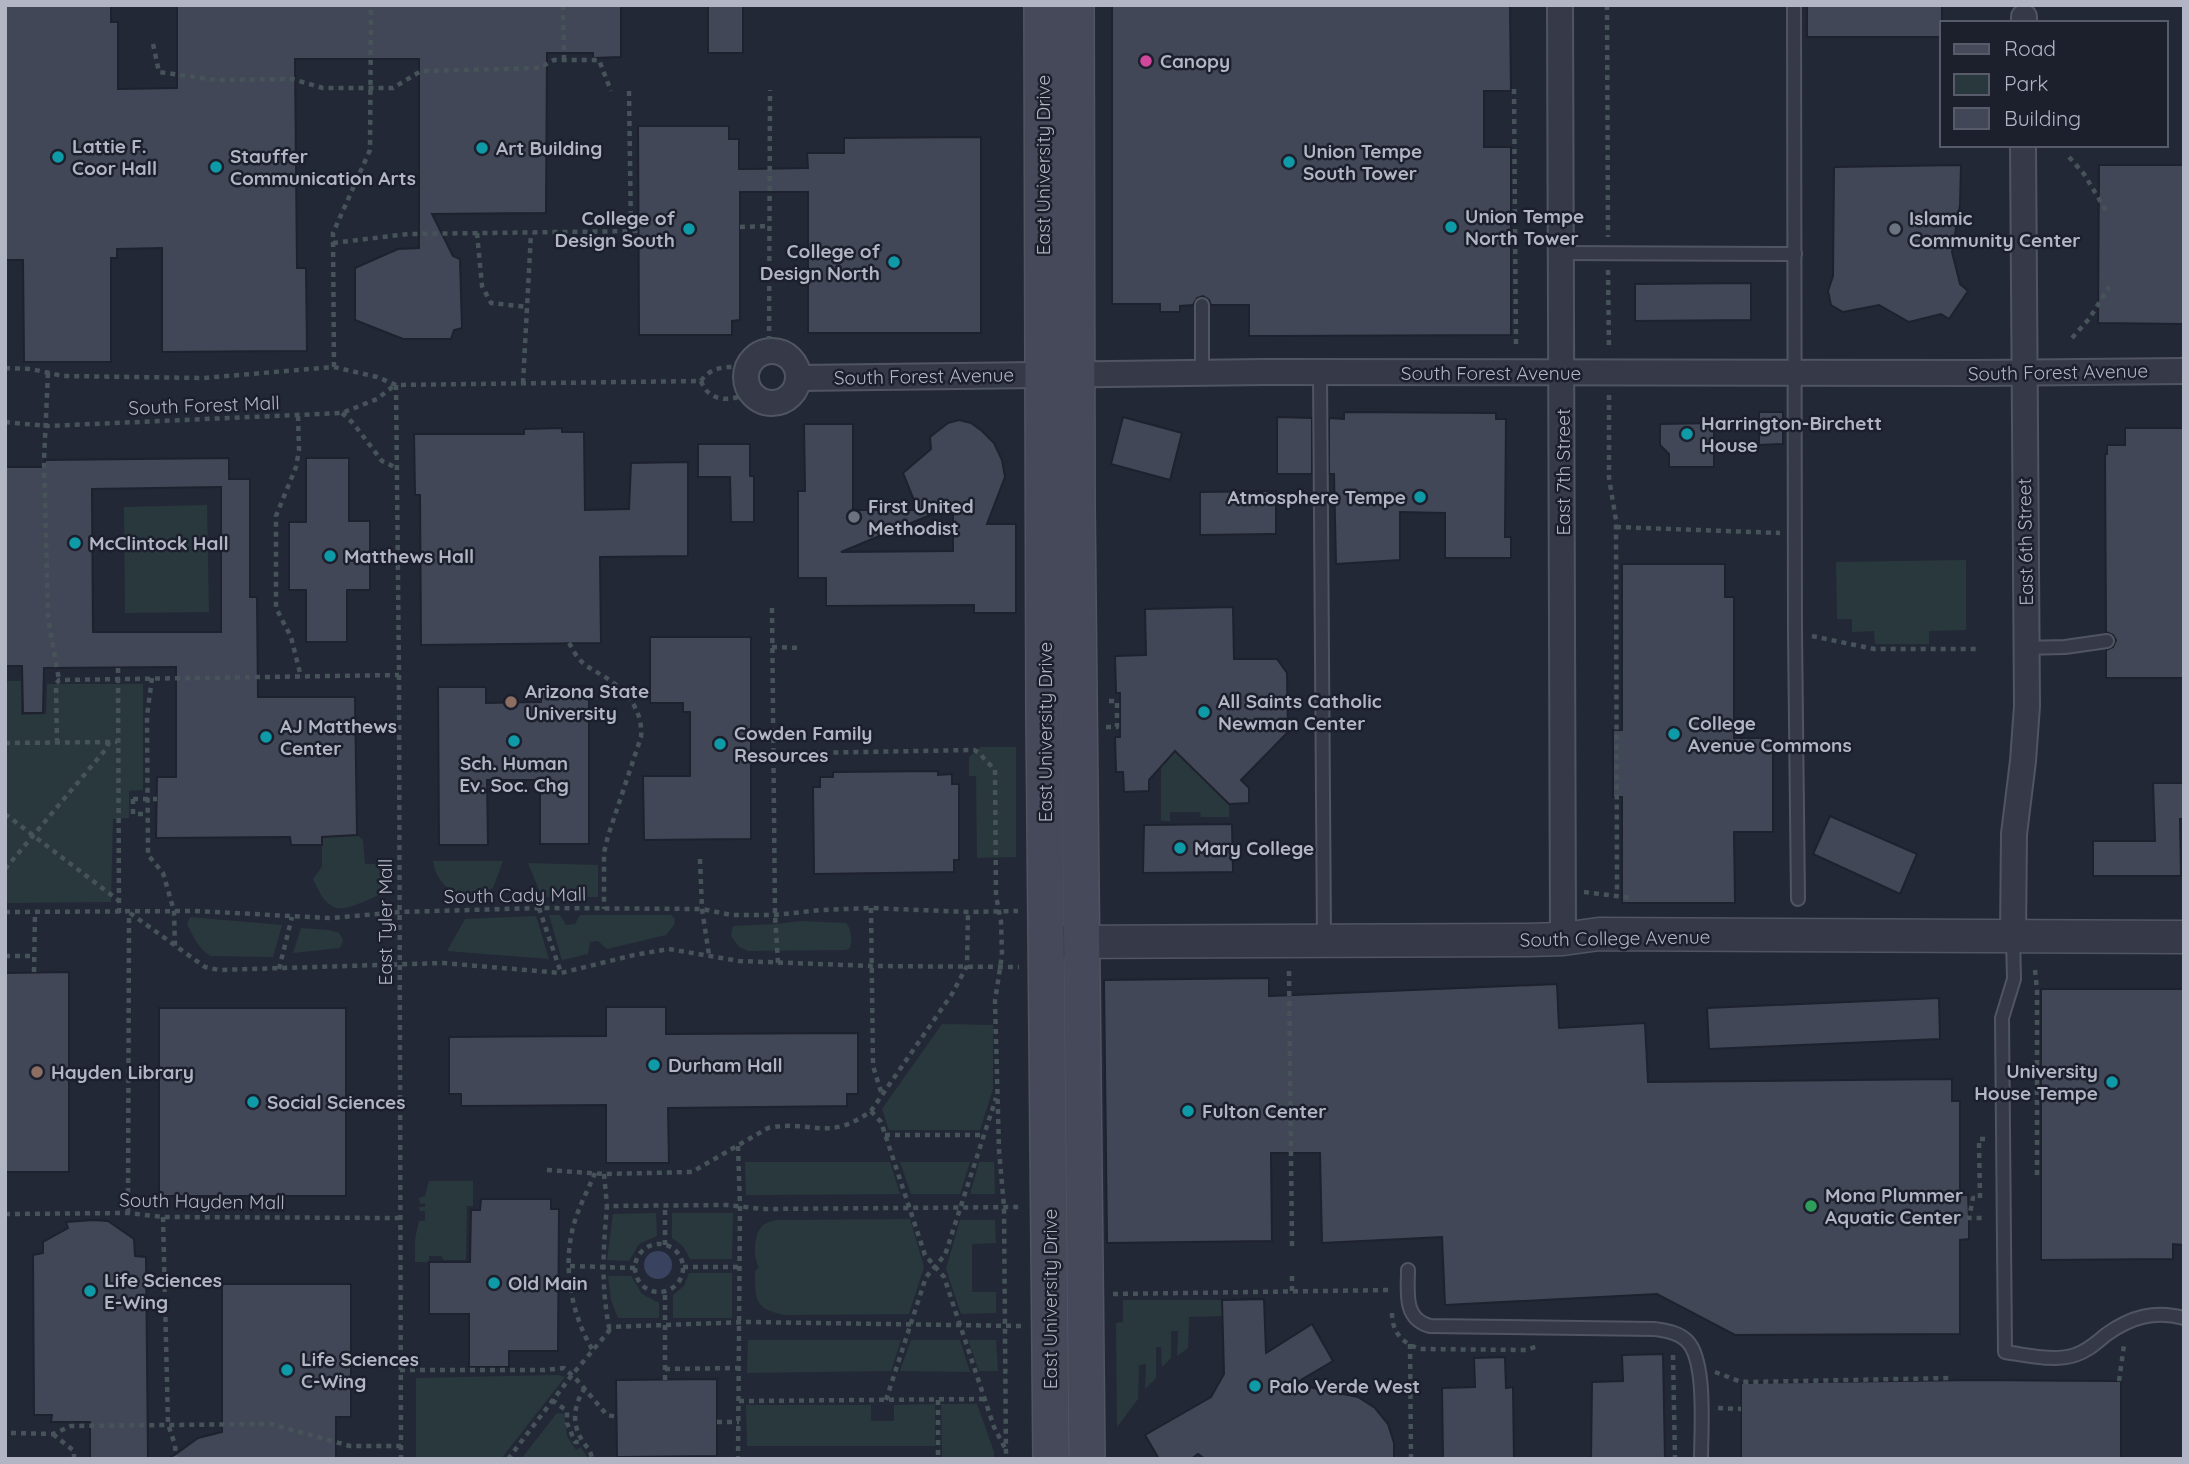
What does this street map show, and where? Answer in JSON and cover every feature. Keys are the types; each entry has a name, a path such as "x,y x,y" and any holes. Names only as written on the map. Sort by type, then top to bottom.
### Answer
{"main road":[{"name":"East University Drive","path":"1042,5 1061,374 1081,942 1087,1459"},
{"name":"East University Drive","path":"1051,1459 1047,942 1061,374 1076,5"},
{"path":"1050,1271 1085,1268"}],"street":[{"name":"East 7th Street","path":"1560,5 1563,939"},
{"name":"East 6th Street","path":"2013,937 2012,876 2026,720 2027,648 2023,147"},
{"path":"769,351 786,355 796,369 798,378 793,392 781,401 767,403 761,401 748,381 755,356 769,351"},
{"name":"South Forest Avenue","path":"798,378 1202,373 2184,371"},
{"name":"South College Avenue","path":"1047,942 1563,939 1599,934 2184,937"}],"lane":[{"path":"1794,5 1798,899"},
{"path":"1561,253 1796,254"},
{"path":"1202,305 1202,373"},
{"path":"1320,373 1324,941"},
{"path":"2027,648 2064,647 2107,641"},
{"path":"2013,937 2014,979 2002,1018 2005,1352 2057,1358 2075,1355 2090,1348 2127,1321 2145,1315 2163,1314 2184,1318"},
{"path":"1408,1270 1408,1305 1415,1319 1421,1324 1663,1330 1686,1340 1694,1349 1699,1371 1701,1459"}],"path":[{"path":"334,367 333,233 370,150 371,5"},
{"path":"563,5 564,60"},
{"path":"1607,5 1609,354"},
{"path":"153,44 159,72 216,80 292,79 323,88 393,88 421,71 539,68 554,60 599,60 611,91"},
{"path":"1514,89 1516,352"},
{"path":"769,351 770,90"},
{"path":"629,91 631,231"},
{"path":"2068,157 2084,174 2108,214"},
{"path":"740,228 770,226"},
{"path":"333,243 408,234 639,231"},
{"path":"477,233 482,286 491,303 527,307"},
{"path":"523,383 531,233"},
{"path":"2072,338 2089,319 2109,287"},
{"name":"South Forest Mall","path":"5,368 31,369 63,376 203,378 334,367 377,377 396,385 701,381 711,371 735,366 748,381"},
{"path":"48,373 44,460 48,618 60,680"},
{"path":"701,381 710,396 738,399 748,381"},
{"name":"South Forest Mall","path":"5,422 47,426 342,412 377,399 396,385"},
{"name":"East Tyler Mall","path":"396,385 401,1459"},
{"path":"1609,393 1609,478 1616,527 1618,894"},
{"path":"342,412 382,461 397,468"},
{"path":"298,416 299,450 296,467 276,516 276,608 291,637 301,677"},
{"path":"1616,527 1795,534"},
{"path":"772,608 775,915 778,962"},
{"path":"1795,633 1874,649 1977,649"},
{"path":"569,643 579,659 590,669 616,684 639,712 642,725 604,853 604,909"},
{"path":"772,647 803,648"},
{"path":"118,668 119,913"},
{"path":"57,743 56,684 60,680 399,676"},
{"path":"152,678 147,716 148,855 163,873 174,911 175,946"},
{"path":"1104,701 1117,701 1117,727 1105,727"},
{"path":"5,869 106,749 109,742"},
{"path":"5,743 117,742"},
{"path":"774,757 805,753 974,750 995,770 996,896 1000,912 1000,965 995,1001 1004,1207 1006,1459"},
{"path":"148,814 133,814 134,799 157,799"},
{"path":"5,814 118,900"},
{"path":"700,859 702,909 709,955"},
{"path":"1577,891 1618,894 1632,898"},
{"path":"539,908 561,973"},
{"name":"South Cady Mall","path":"5,912 174,911 331,918 444,909 539,908 702,909 731,915 775,915 821,909 871,908 1024,911"},
{"path":"871,908 873,1066 882,1096"},
{"path":"34,972 35,912"},
{"path":"547,1170 604,1174 692,1172 768,1128 779,1126 834,1129 855,1123 871,1111 953,994 967,965 968,912"},
{"path":"129,913 205,967 219,970 443,962 561,973 669,949 739,961 872,966 1000,965 1024,968"},
{"path":"128,1213 129,913"},
{"path":"279,969 292,917"},
{"path":"5,956 34,956"},
{"path":"2035,970 2037,1175"},
{"path":"1289,971 1292,1247"},
{"path":"886,1401 926,1277 945,1255 998,1094"},
{"path":"871,1111 881,1122 925,1255 944,1277 994,1427 1006,1448"},
{"path":"885,1135 984,1135"},
{"path":"1985,1139 1979,1139 1980,1198 1973,1198 1969,1218 1985,1218"},
{"path":"738,1146 738,1459"},
{"path":"592,1349 577,1317 571,1293 570,1266 574,1224 595,1173"},
{"path":"508,1459 608,1331 602,1266 607,1206 604,1174"},
{"path":"607,1206 740,1206 763,1209 1023,1207"},
{"path":"665,1206 665,1245"},
{"name":"South Hayden Mall","path":"5,1214 128,1213 163,1217 399,1218"},
{"path":"163,1217 168,1424 176,1445 176,1459"},
{"path":"658,1244 665,1245 678,1254 683,1267 678,1283 665,1292 658,1293 639,1282 635,1268 644,1249 658,1244"},
{"path":"570,1266 635,1268"},
{"path":"683,1267 740,1267"},
{"path":"1292,1276 1292,1292"},
{"path":"1109,1294 1391,1290"},
{"path":"665,1292 665,1380"},
{"path":"1411,1459 1410,1345 1415,1319"},
{"path":"609,1327 740,1323 1027,1326"},
{"path":"1410,1345 1433,1351 1526,1350 1550,1346"},
{"path":"2119,1381 2124,1345"},
{"path":"1670,1350 1674,1354 1675,1459"},
{"path":"400,1370 564,1368 607,1415 617,1417"},
{"path":"665,1369 739,1368"},
{"path":"1699,1371 1713,1371 1748,1382 1950,1378"},
{"path":"584,1388 577,1399 575,1416 577,1429 591,1451 592,1459"},
{"path":"739,1401 985,1399"},
{"path":"552,1400 565,1409 570,1434 575,1442 583,1442"},
{"path":"938,1400 938,1459"},
{"path":"1714,1408 1741,1409"},
{"path":"716,1422 739,1422"},
{"path":"11,1433 53,1434 71,1426 271,1424 350,1446 401,1446"},
{"path":"53,1434 74,1451 74,1459"}],"green space":[{"path":"207,505 209,612 125,613 124,507"},
{"path":"1966,560 1966,630 1929,631 1929,644 1875,644 1874,631 1852,632 1852,619 1837,619 1836,562"},
{"path":"5,681 21,681 21,715 46,714 47,684 143,684 143,790 129,791 129,818 113,819 111,902 5,903"},
{"path":"981,747 1016,747 1016,857 977,858 976,776 969,776 969,757"},
{"path":"1175,751 1229,804 1229,817 1201,817 1200,812 1170,812 1170,821 1161,821 1161,766"},
{"path":"357,835 363,840 365,864 385,864 390,871 390,883 370,899 350,907 337,908 325,900 313,879 322,867 322,837"},
{"path":"433,861 503,861 493,888 470,898 445,886"},
{"path":"528,863 598,865 598,897 542,897"},
{"path":"549,915 560,915 566,925 575,924 580,915 671,915 675,919 666,935 607,949 598,941 590,942 588,954 562,960"},
{"path":"536,916 549,959 447,951 465,919"},
{"path":"190,917 282,925 273,957 211,956 194,938 187,924"},
{"path":"800,921 846,923 851,935 850,948 748,951 739,947 731,936 733,926"},
{"path":"301,928 339,933 343,940 340,948 293,953"},
{"path":"942,1024 993,1025 993,1089 980,1130 889,1130 882,1109"},
{"path":"745,1162 890,1162 900,1194 746,1195"},
{"path":"900,1162 970,1162 960,1194 911,1194"},
{"path":"979,1162 994,1162 995,1194 970,1194"},
{"path":"429,1181 473,1181 473,1206 467,1206 466,1260 444,1260 441,1256 429,1256 429,1262 415,1262 415,1239 419,1221 425,1221 425,1211 420,1211 419,1207 425,1207 425,1203 420,1204 419,1198 425,1196"},
{"path":"656,1213 657,1236 639,1244 629,1261 607,1260 613,1214"},
{"path":"672,1213 733,1213 732,1259 690,1259 683,1246 672,1238"},
{"path":"910,1219 924,1267 909,1314 785,1315 767,1310 758,1302 755,1271 759,1267 755,1242 763,1225 775,1220"},
{"path":"960,1220 995,1220 996,1243 972,1244 972,1292 996,1292 996,1313 961,1314 946,1269"},
{"path":"689,1273 732,1273 732,1318 673,1318 673,1295 684,1286"},
{"path":"608,1276 631,1276 642,1294 659,1303 659,1318 618,1318 611,1300"},
{"path":"1123,1300 1222,1300 1222,1316 1189,1317 1188,1348 1177,1356 1178,1331 1171,1331 1171,1358 1162,1367 1161,1347 1156,1347 1156,1378 1145,1389 1146,1364 1139,1365 1138,1399 1117,1427 1116,1323 1123,1322"},
{"path":"748,1340 901,1340 891,1371 747,1373"},
{"path":"911,1340 960,1340 970,1372 900,1371"},
{"path":"968,1340 996,1340 998,1371 979,1371"},
{"path":"565,1377 501,1459 416,1459 416,1378"},
{"path":"935,1404 935,1446 747,1446 746,1405 871,1405 871,1421 894,1421 894,1405"},
{"path":"941,1404 977,1404 994,1459 942,1459"},
{"path":"557,1413 564,1414 567,1436 576,1450 581,1447 588,1459 521,1459"}],"water":[{"path":"658,1251 668,1255 672,1265 668,1275 658,1279 648,1275 644,1265 648,1255"}],"building":[{"path":"5,5 111,5 111,22 118,22 118,89 177,88 177,5 621,5 621,57 593,58 593,53 547,53 546,213 432,214 453,256 460,259 462,328 454,330 451,339 403,339 355,320 355,268 398,249 419,248 419,59 295,59 297,268 306,268 307,351 162,352 162,248 117,249 117,258 111,258 111,362 24,362 23,260 5,260"},
{"path":"708,5 743,5 743,53 708,53"},
{"path":"1112,5 1510,5 1511,91 1484,91 1484,147 1511,147 1511,335 1249,336 1249,305 1211,305 1203,296 1197,298 1193,305 1180,306 1180,312 1160,312 1160,304 1112,304"},
{"path":"1807,5 1942,5 1940,37 1807,37"},
{"path":"638,126 729,126 729,139 739,139 739,169 808,168 807,153 844,153 844,138 981,137 981,333 808,333 808,192 740,192 740,320 732,321 732,335 639,335"},
{"name":"Islamic Community Center","path":"1961,165 1960,205 1952,252 1960,284 1968,291 1949,319 1941,314 1909,322 1879,305 1843,312 1831,305 1828,291 1833,276 1834,167"},
{"path":"2099,165 2184,165 2184,324 2098,323"},
{"path":"1751,283 1751,320 1635,321 1635,284"},
{"name":"Atmosphere Tempe","path":"1344,412 1496,413 1496,419 1506,419 1505,537 1511,537 1511,558 1445,558 1445,513 1400,512 1400,560 1336,564 1334,474 1329,474 1329,418 1344,419"},
{"path":"1759,412 1783,412 1783,444 1759,445"},
{"path":"1123,417 1182,433 1170,480 1111,464"},
{"path":"1277,417 1312,418 1312,474 1277,474"},
{"name":"First United Methodist","path":"959,420 971,423 994,443 1002,460 1005,477 987,524 1016,524 1016,613 974,613 974,605 826,606 826,578 798,578 798,491 805,491 804,424 853,424 853,510 918,510 903,473 931,449 930,437 948,423","holes":["953,505 953,551 841,552"]},
{"name":"Harrington-Birchett House","path":"1714,423 1714,467 1669,467 1669,454 1660,445 1660,424"},
{"path":"562,428 562,432 584,432 585,510 629,509 631,463 688,462 688,556 600,557 601,643 421,645 420,495 415,495 414,434 524,434 524,429"},
{"path":"2125,428 2184,428 2184,678 2106,678 2106,650 2113,647 2116,640 2106,632 2105,454 2107,445 2125,445"},
{"path":"698,444 750,444 750,476 754,476 754,522 731,522 730,477 698,477"},
{"path":"229,458 229,479 250,479 250,597 257,597 258,697 355,697 357,835 322,837 322,845 291,845 290,837 156,838 157,777 176,777 176,667 44,668 43,713 23,713 22,666 5,666 5,467 45,467 45,460","holes":["221,487 221,632 93,632 92,489"]},
{"name":"Matthews Hall","path":"306,458 349,458 349,521 370,521 370,590 347,590 347,642 306,642 306,590 289,590 289,522 306,522"},
{"path":"1276,491 1276,534 1200,535 1200,492"},
{"name":"College Avenue Commons","path":"1622,564 1725,564 1725,597 1734,597 1734,738 1773,738 1773,832 1734,832 1735,903 1622,903 1622,797 1613,797 1613,730 1622,730"},
{"name":"All Saints Catholic Newman Center","path":"1233,607 1234,659 1277,659 1287,673 1288,732 1241,780 1249,788 1249,803 1229,804 1175,751 1149,780 1149,791 1124,792 1123,772 1116,772 1115,737 1120,737 1120,693 1116,693 1115,656 1146,655 1145,609"},
{"name":"Cowden Family Resources","path":"650,637 751,637 751,839 644,840 643,776 690,776 690,712 683,712 683,703 650,703"},
{"name":"Sch. Human Ev. Soc. Chg","path":"589,686 589,844 540,844 540,780 487,780 488,845 439,845 438,687 486,687 486,703 541,702 541,687"},
{"path":"938,771 938,775 952,774 952,784 959,784 959,860 954,860 954,872 814,874 813,787 820,787 820,777 833,777 833,772"},
{"path":"2153,783 2184,783 2184,819 2180,819 2181,876 2093,876 2093,841 2155,841"},
{"path":"1830,816 1917,854 1900,894 1813,854"},
{"name":"Mary College","path":"1232,824 1233,872 1143,873 1144,825"},
{"name":"Hayden Library","path":"69,972 69,1172 5,1172 5,973"},
{"path":"1269,978 1269,996 1557,984 1559,1028 1645,1023 1648,1082 1952,1079 1952,1101 1960,1101 1960,1195 1968,1195 1969,1218 1969,1239 1960,1240 1960,1334 1735,1335 1657,1294 1445,1305 1442,1237 1322,1243 1320,1153 1271,1153 1272,1241 1107,1243 1104,980"},
{"name":"University House Tempe","path":"2041,989 2184,989 2184,1245 2173,1244 2173,1259 2041,1260"},
{"path":"1939,998 1940,1039 1709,1049 1707,1008"},
{"name":"Durham Hall","path":"606,1007 666,1007 666,1034 858,1033 858,1094 847,1094 847,1106 668,1108 669,1163 606,1163 606,1105 461,1106 461,1094 449,1094 449,1037 606,1036"},
{"name":"Social Sciences","path":"159,1008 346,1008 346,1196 159,1196"},
{"name":"Old Main","path":"481,1199 551,1199 551,1209 559,1209 558,1351 509,1351 509,1367 469,1367 469,1314 429,1314 429,1262 470,1262 471,1210 480,1210"},
{"name":"Life Sciences E-Wing","path":"108,1221 134,1239 135,1256 146,1257 148,1459 90,1459 90,1422 51,1422 52,1415 34,1415 33,1255 43,1253 43,1242 68,1228 66,1222"},
{"name":"Life Sciences C-Wing","path":"222,1284 351,1284 351,1417 336,1417 336,1459 169,1459 198,1438 222,1432"},
{"name":"Palo Verde West","path":"1264,1299 1266,1353 1312,1324 1333,1361 1294,1384 1358,1397 1375,1408 1388,1424 1394,1443 1394,1459 1205,1459 1198,1454 1191,1459 1159,1459 1145,1435 1211,1397 1224,1374 1222,1300"},
{"path":"1663,1354 1665,1459 1591,1459 1592,1382 1623,1381 1622,1355"},
{"path":"1505,1357 1506,1388 1513,1387 1514,1459 1443,1459 1442,1388 1475,1387 1474,1358"},
{"path":"717,1379 717,1456 617,1457 616,1380"},
{"path":"2121,1381 2121,1459 1741,1459 1741,1383"}],"place":[{"name":"Canopy","path":"1146,61"},
{"name":"Art Building","path":"482,148"},
{"name":"Lattie F. Coor Hall","path":"58,157"},
{"name":"Union Tempe South Tower","path":"1289,162"},
{"name":"Stauffer Communication Arts","path":"216,167"},
{"name":"Union Tempe North Tower","path":"1451,227"},
{"name":"College of Design South","path":"689,229"},
{"name":"Islamic Community Center","path":"1895,229"},
{"name":"College of Design North","path":"894,262"},
{"name":"Harrington-Birchett House","path":"1687,434"},
{"name":"Atmosphere Tempe","path":"1420,497"},
{"name":"First United Methodist","path":"854,517"},
{"name":"McClintock Hall","path":"75,543"},
{"name":"Matthews Hall","path":"330,556"},
{"name":"Arizona State University","path":"511,702"},
{"name":"All Saints Catholic Newman Center","path":"1204,712"},
{"name":"College Avenue Commons","path":"1674,734"},
{"name":"AJ Matthews Center","path":"266,737"},
{"name":"Sch. Human Ev. Soc. Chg","path":"514,741"},
{"name":"Cowden Family Resources","path":"720,744"},
{"name":"Mary College","path":"1180,848"},
{"name":"Durham Hall","path":"654,1065"},
{"name":"Hayden Library","path":"37,1072"},
{"name":"University House Tempe","path":"2112,1082"},
{"name":"Social Sciences","path":"253,1102"},
{"name":"Fulton Center","path":"1188,1111"},
{"name":"Mona Plummer Aquatic Center","path":"1811,1206"},
{"name":"Old Main","path":"494,1283"},
{"name":"Life Sciences E-Wing","path":"90,1291"},
{"name":"Life Sciences C-Wing","path":"287,1370"},
{"name":"Palo Verde West","path":"1255,1386"}]}
